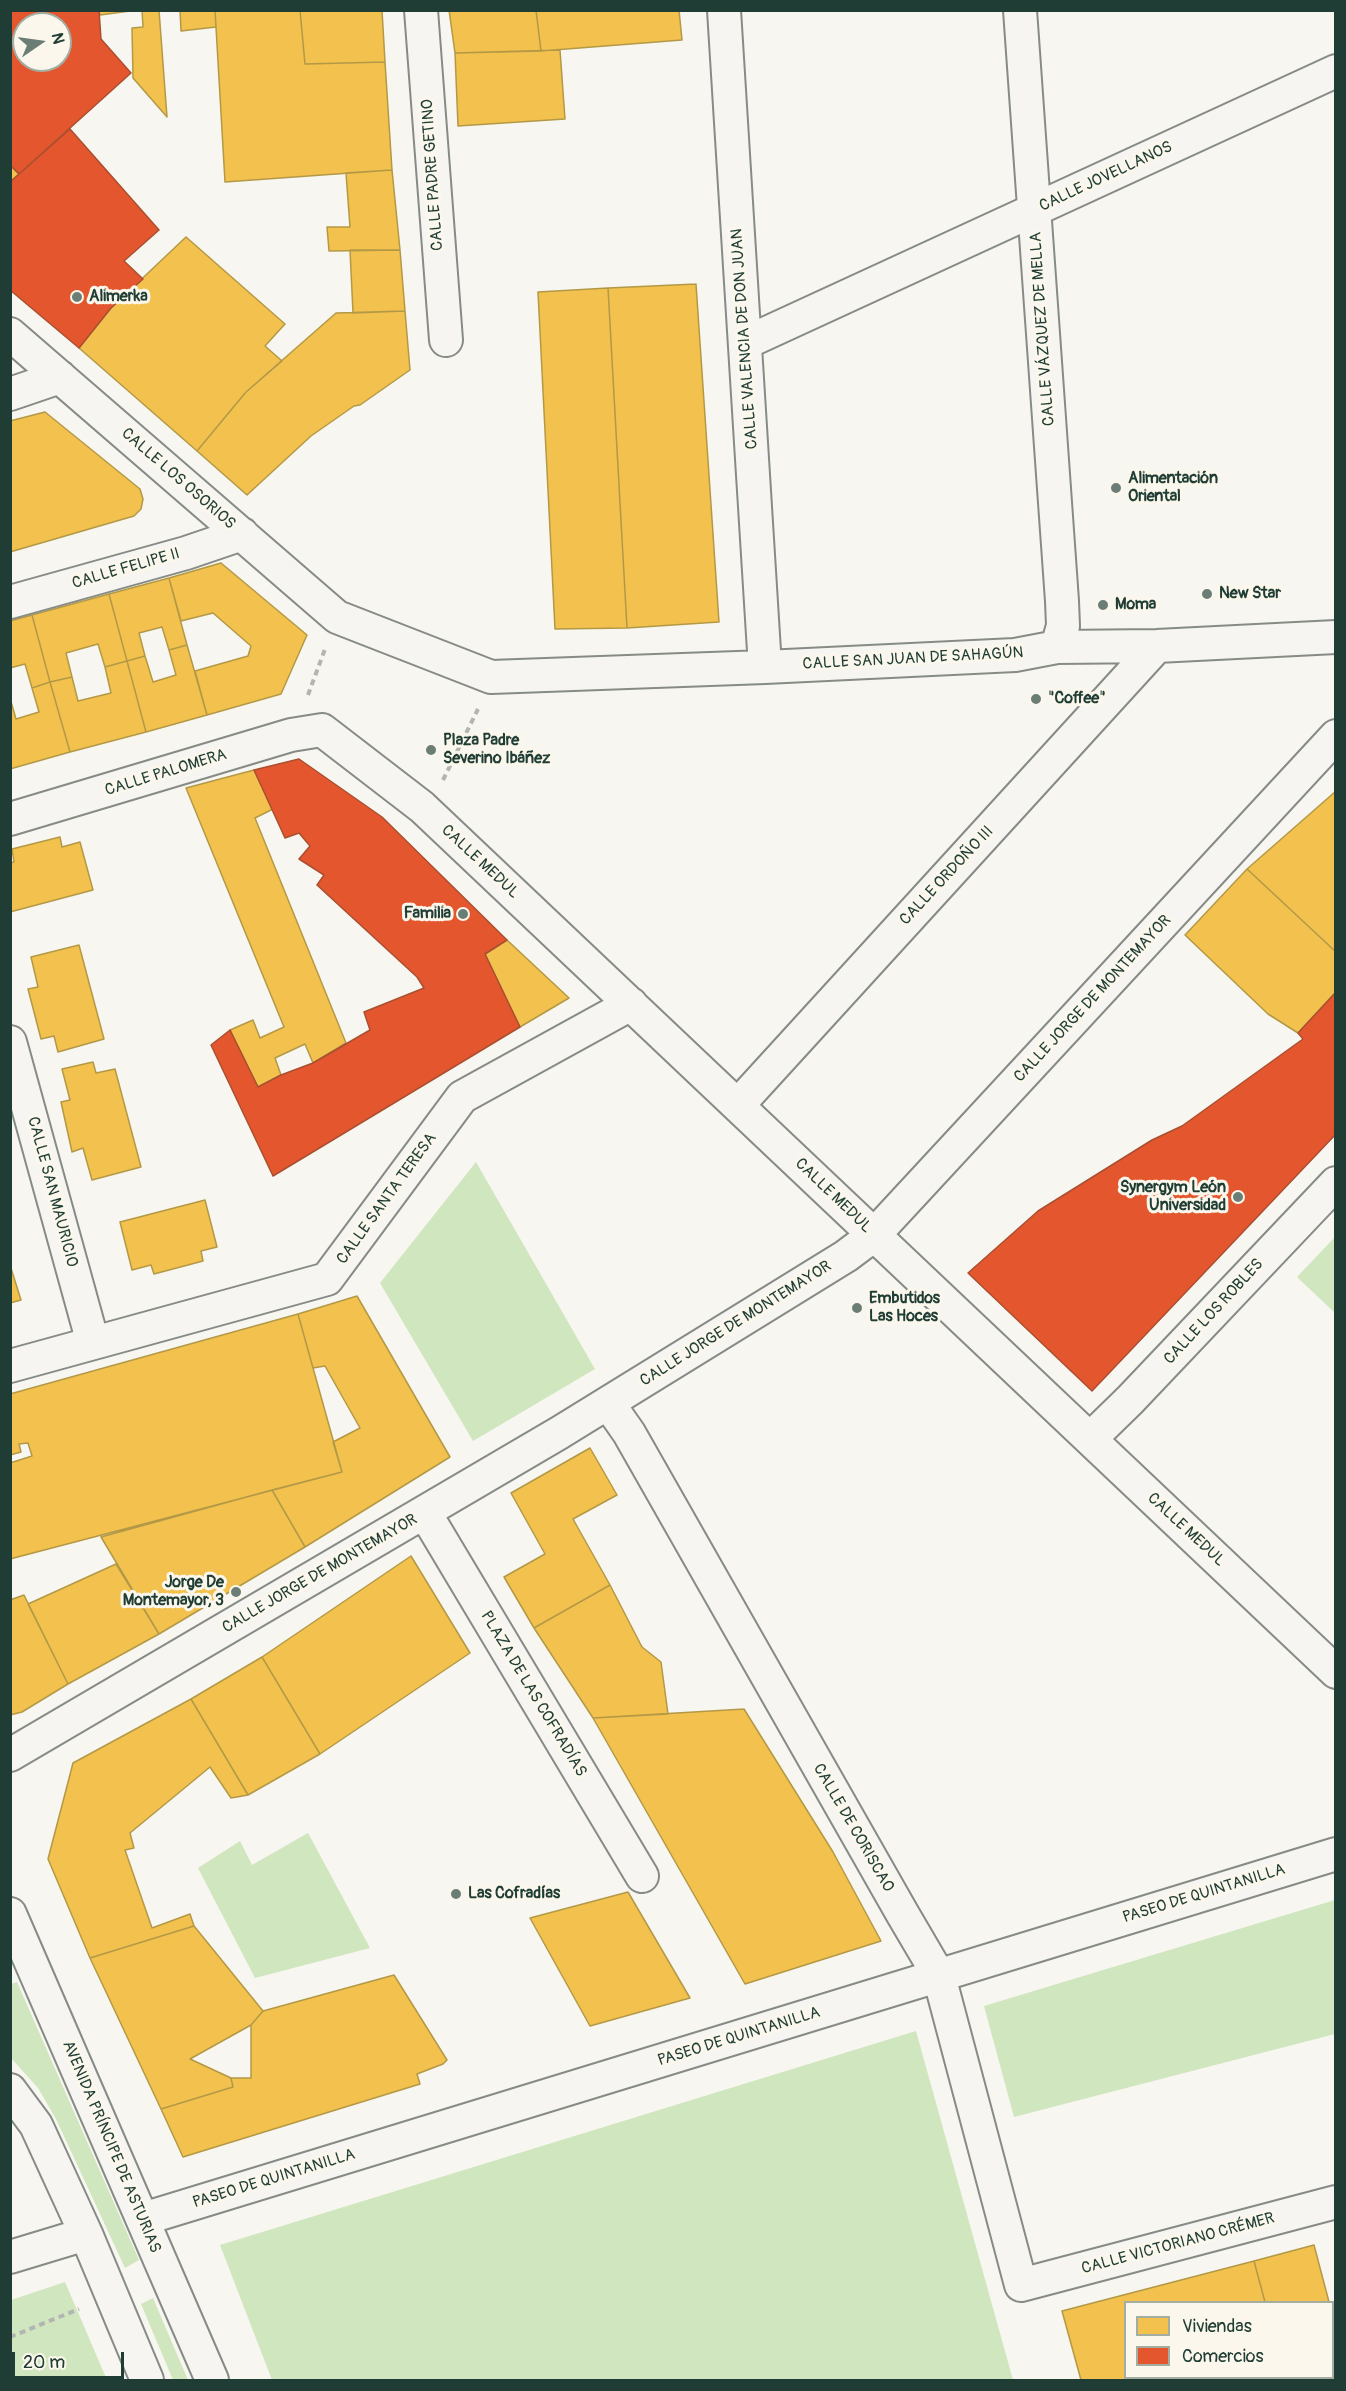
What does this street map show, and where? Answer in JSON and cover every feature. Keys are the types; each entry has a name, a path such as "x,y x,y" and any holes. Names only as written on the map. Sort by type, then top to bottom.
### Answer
{"street":[{"name":"CALLE PADRE GETINO","path":"421,10 446,340"},
{"name":"CALLE VALENCIA DE DON JUAN","path":"724,10 765,667"},
{"name":"CALLE VÁZQUEZ DE MELLA","path":"1020,10 1062,601 1062,626 1057,647"},
{"name":"CALLE JOVELLANOS","path":"745,343 1335,71"},
{"name":"CALLE LOS OSORIOS","path":"10,334 342,620"},
{"path":"10,394 60,377"},
{"name":"CALLE FELIPE II","path":"10,602 186,553 242,534"},
{"path":"342,620 490,677"},
{"name":"CALLE SAN JUAN DE SAHAGÚN","path":"490,677 1015,655 1057,647 1157,646 1335,636"},
{"name":"CALLE ORDOÑO III","path":"738,1105 1157,646"},
{"name":"CALLE PALOMERA","path":"10,819 291,735 322,730"},
{"name":"CALLE MEDUL","path":"322,730 422,807 1335,1672"},
{"name":"CALLE JORGE DE MONTEMAYOR","path":"12,1753 425,1513 846,1256 874,1235 1335,736"},
{"name":"CALLE SANTA TERESA","path":"10,1366 327,1279 462,1097 630,1004"},
{"name":"CALLE SAN MAURICIO","path":"10,1042 93,1343"},
{"name":"CALLE LOS ROBLES","path":"1090,1439 1130,1400 1335,1183"},
{"name":"CALLE DE CORISCAO","path":"608,1403 629,1433 939,1976 1021,2285"},
{"name":"PLAZA DE LAS COFRADÍAS","path":"425,1513 642,1876"},
{"name":"PASEO DE QUINTANILLA","path":"143,2219 1335,1854"},
{"name":"AVENIDA PRÍNCIPE DE ASTURIAS","path":"10,1914 212,2380"},
{"path":"10,2090 36,2126 86,2234 147,2380"},
{"name":"CALLE VICTORIANO CRÉMER","path":"1021,2285 1335,2202"},
{"path":"10,2257 86,2234"}],"path":[{"path":"291,735 342,620"},
{"path":"422,807 440,786 483,699 490,677"},
{"path":"10,2337 85,2307"}],"green space":[{"path":"476,1162 595,1369 473,1441 380,1283"},
{"path":"1335,1237 1335,1313 1297,1277"},
{"path":"308,1833 370,1948 255,1978 198,1868 240,1841 252,1865"},
{"path":"1335,1900 1335,2034 1014,2117 984,2006"},
{"path":"17,1982 139,2260 125,2268 56,2119 38,2088 11,2058 11,1984"},
{"path":"916,2031 1013,2380 272,2380 220,2245"},
{"path":"65,2282 107,2380 11,2380 11,2300"},
{"path":"153,2298 188,2380 173,2380 141,2304"}],"building: Viviendas":[{"path":"99,10 138,10 100,15"},
{"path":"142,10 159,10 167,117 133,78 132,28 143,27"},
{"path":"180,10 215,10 216,27 181,31"},
{"path":"215,10 300,10 305,64 385,62 392,170 225,182"},
{"path":"300,10 382,10 385,62 305,64"},
{"path":"449,10 536,10 541,51 455,53"},
{"path":"536,10 679,10 682,40 541,51"},
{"path":"560,50 565,119 458,126 455,53"},
{"path":"10,165 19,174 10,182"},
{"path":"392,170 400,250 329,251 327,227 350,227 346,173"},
{"path":"186,237 285,324 265,346 282,361 246,392 197,451 79,348 111,308"},
{"path":"350,250 400,250 405,311 353,313"},
{"path":"696,284 719,622 627,628 608,288"},
{"path":"608,288 627,628 555,629 538,292"},
{"path":"405,311 410,370 311,436 247,495 197,451 246,392 336,313"},
{"path":"45,412 140,489 143,499 141,509 134,516 10,552 10,421"},
{"path":"221,563 307,635 281,694 207,715 195,671 248,656 251,646 213,613 181,621 169,578"},
{"path":"169,578 187,645 169,650 162,627 139,633 145,656 127,661 109,594"},
{"path":"109,594 127,661 105,667 98,644 66,653 72,677 50,682 32,615"},
{"path":"32,615 50,682 32,688 25,664 10,668 10,621"},
{"path":"187,645 207,715 146,732 127,661 145,656 153,682 176,675 169,650"},
{"path":"127,661 146,732 70,752 50,682 72,677 78,701 111,693 105,667"},
{"path":"50,682 70,752 10,769 10,698 16,719 39,712 32,688"},
{"path":"254,770 273,809 255,818 346,1043 313,1063 305,1044 275,1058 281,1075 258,1087 230,1030 253,1020 260,1038 284,1027 186,788"},
{"path":"1336,791 1336,952 1247,869"},
{"path":"60,837 62,847 80,842 93,890 10,912 10,863 14,862 12,849"},
{"path":"1247,869 1336,952 1336,992 1298,1033 1268,1014 1185,935"},
{"path":"507,940 569,998 520,1027 485,954"},
{"path":"79,945 104,1039 58,1052 54,1036 41,1039 28,989 38,987 31,957"},
{"path":"93,1062 96,1073 115,1069 141,1167 92,1180 83,1148 72,1152 61,1102 70,1100 62,1069"},
{"path":"205,1200 217,1247 201,1251 203,1261 154,1274 151,1265 132,1270 120,1222"},
{"path":"10,1265 21,1300 10,1303"},
{"path":"357,1296 450,1457 305,1547 272,1490 342,1472 333,1442 360,1428 325,1366 313,1368 298,1314"},
{"path":"298,1314 342,1472 10,1559 10,1463 32,1456 28,1443 19,1444 21,1452 10,1455 10,1394"},
{"path":"590,1448 617,1495 573,1519 610,1585 534,1628 504,1577 545,1554 511,1493"},
{"path":"272,1490 305,1547 159,1634 101,1537"},
{"path":"411,1556 470,1653 320,1754 262,1657"},
{"path":"116,1564 159,1634 68,1684 28,1604"},
{"path":"610,1585 642,1647 661,1662 668,1714 593,1718 534,1628"},
{"path":"24,1595 68,1684 22,1712 10,1715 10,1600"},
{"path":"262,1657 320,1754 248,1795 191,1699"},
{"path":"191,1699 248,1795 231,1798 210,1767 130,1833 134,1848 125,1850 152,1928 190,1914 194,1926 90,1958 48,1859 73,1763"},
{"path":"744,1709 833,1852 881,1941 745,1984 593,1718"},
{"path":"628,1892 690,1998 590,2026 530,1918"},
{"path":"194,1926 263,2011 251,2025 190,2059 231,2078 233,2087 161,2109 90,1958"},
{"path":"394,1975 447,2060 443,2064 417,2074 420,2084 183,2157 161,2109 233,2087 231,2078 251,2078 251,2025 263,2011"},
{"path":"1314,2245 1329,2301 1265,2301 1254,2261"},
{"path":"1254,2261 1265,2301 1124,2301 1124,2379 1314,2379 1081,2380 1062,2311"},
{"path":"1334,2322 1336,2327 1336,2373 1334,2374"}],"building: Comercios":[{"path":"10,10 99,10 101,39 131,73 19,174 10,165"},
{"path":"70,129 159,230 124,261 143,279 111,308 79,348 10,290 10,182"},
{"path":"299,759 382,817 507,940 485,954 520,1027 273,1176 211,1045 230,1030 258,1087 313,1063 370,1030 364,1012 424,988 417,977 317,885 324,875 299,859 310,846 299,833 285,838 254,770"},
{"path":"1336,992 1336,1134 1092,1391 968,1273 1038,1211 1152,1140 1182,1126 1303,1039 1298,1033"}],"place":[{"name":"Alimerka","path":"77,297"},
{"name":"Alimentación Oriental","path":"1116,488"},
{"name":"New Star","path":"1207,594"},
{"name":"Moma","path":"1103,605"},
{"name":"\"Coffee\"","path":"1036,699"},
{"name":"Plaza Padre Severino Ibáñez","path":"431,750"},
{"name":"Familia","path":"463,914"},
{"name":"Synergym León Universidad","path":"1238,1197"},
{"name":"Embutidos Las Hoces","path":"857,1308"},
{"name":"Jorge De Montemayor, 3","path":"236,1592"},
{"name":"Las Cofradías","path":"456,1894"}]}
